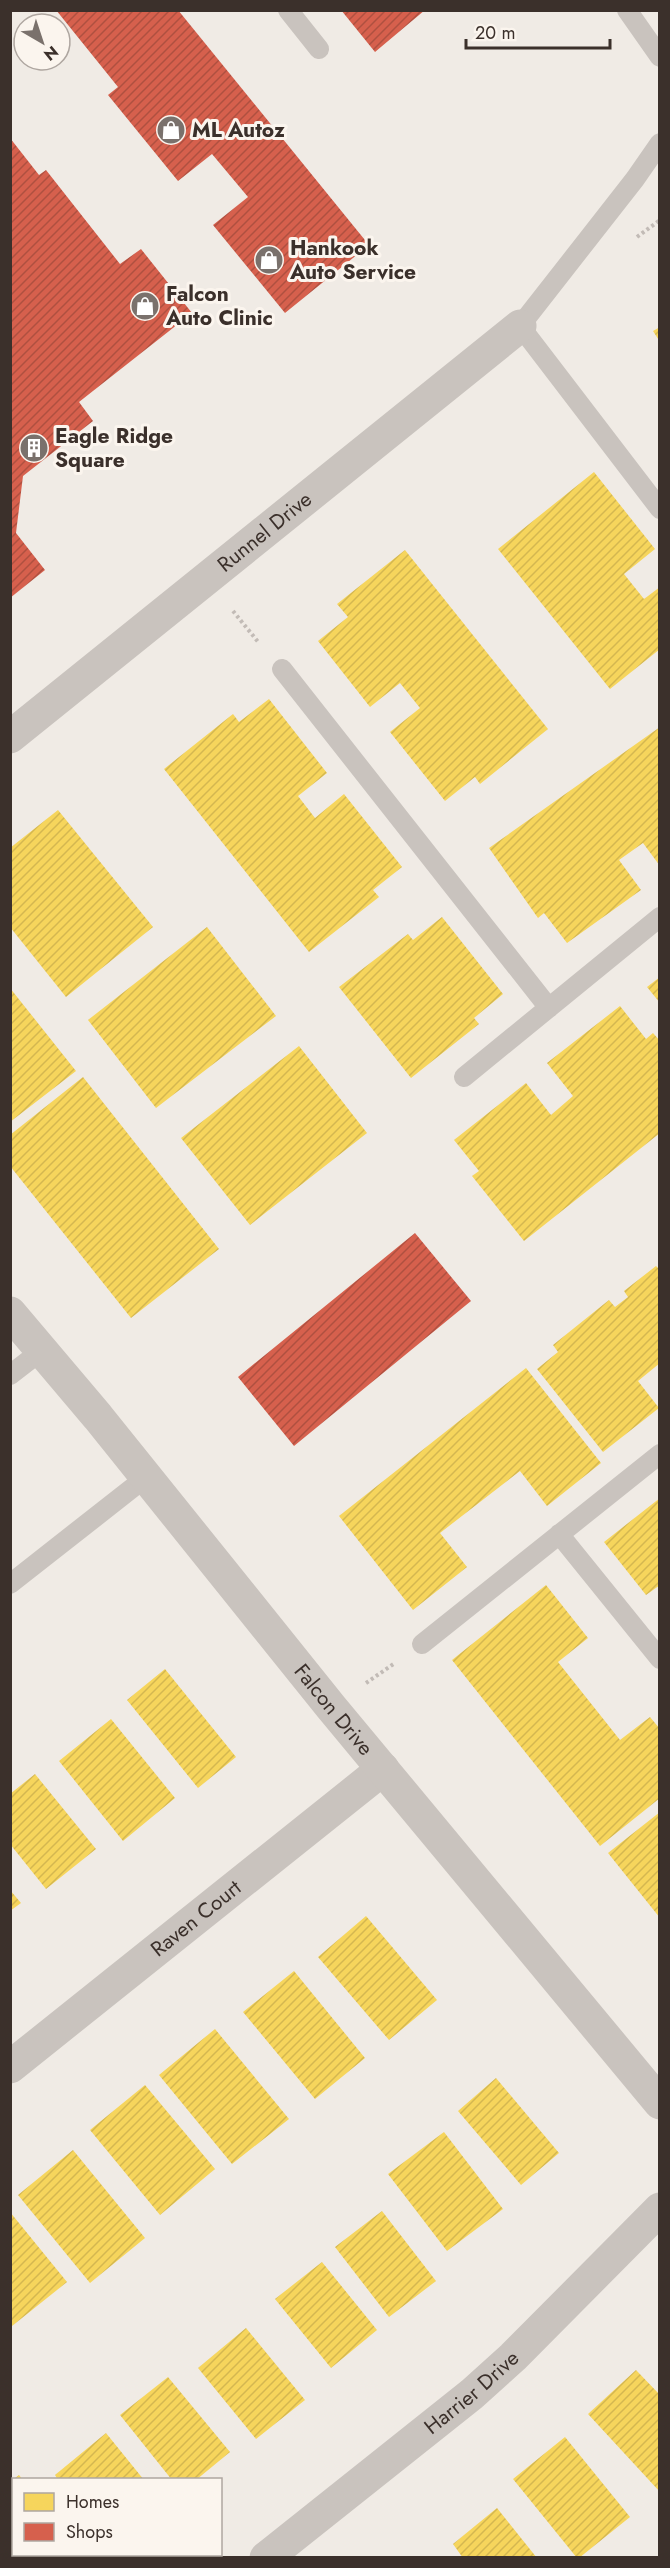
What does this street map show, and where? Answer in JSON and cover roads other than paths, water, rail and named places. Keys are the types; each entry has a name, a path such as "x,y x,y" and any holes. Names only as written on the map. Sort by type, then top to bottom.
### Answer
{"street":[{"name":"Runnel Drive","path":"10,737 520,326"},
{"name":"Falcon Drive","path":"10,1313 98,1417 331,1707 660,2103"},
{"name":"Raven Court","path":"10,2067 383,1769"},
{"name":"Harrier Drive","path":"266,2558 472,2394 513,2357 660,2209"}],"lane":[{"path":"288,10 319,49"},
{"path":"627,10 660,57"},
{"path":"660,143 635,179 520,326 660,509"},
{"path":"282,669 549,1008"},
{"path":"464,1077 660,917"},
{"path":"10,1375 41,1351"},
{"path":"422,1644 660,1454"},
{"path":"10,1584 145,1478"},
{"path":"559,1534 660,1659"}],"place":[{"name":"ML Autoz","path":"171,130"},
{"name":"Hankook Auto Service","path":"269,260"},
{"name":"Falcon Auto Clinic","path":"145,306"},
{"name":"Eagle Ridge Square","path":"34,448"}]}
